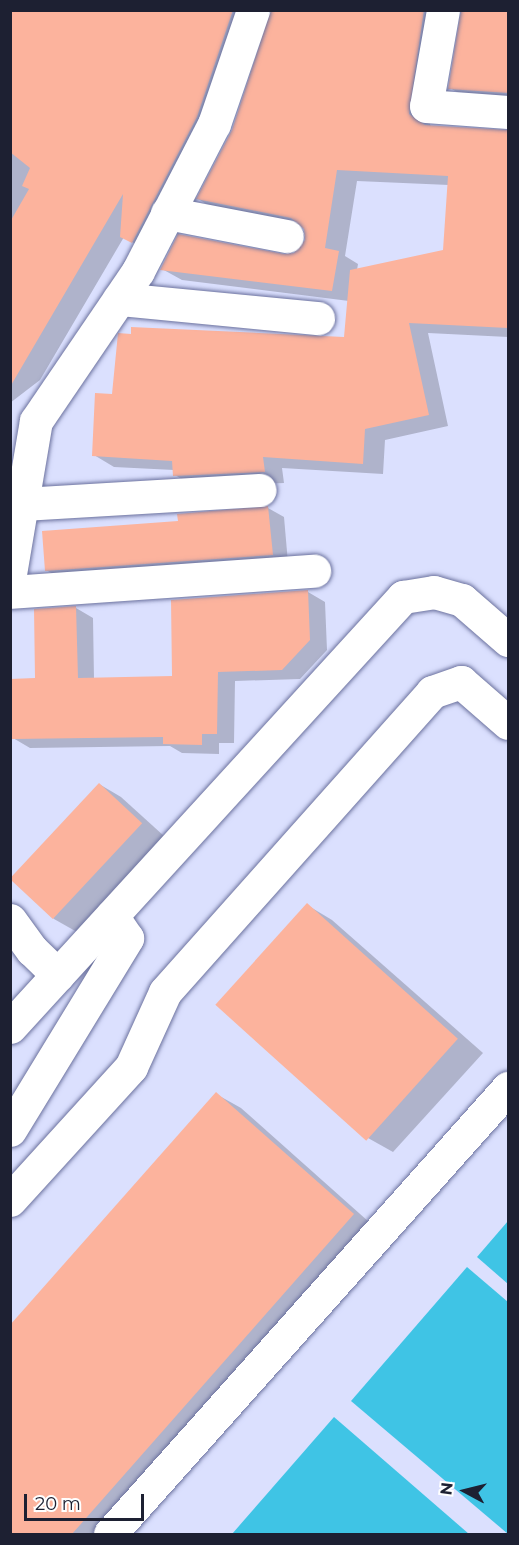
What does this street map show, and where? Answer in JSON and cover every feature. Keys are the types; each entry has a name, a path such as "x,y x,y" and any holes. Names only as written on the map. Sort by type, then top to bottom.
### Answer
{"street":[{"path":"10,574 36,421 119,298 214,124 253,10"},
{"path":"443,10 426,106 508,112"},
{"path":"167,213 287,236"},
{"path":"119,298 318,318"},
{"path":"22,504 260,490"},
{"path":"10,592 314,571"},
{"path":"10,1027 403,597 434,592 462,600 508,640"},
{"path":"10,1200 131,1067 165,992 432,692 461,682 508,723"},
{"path":"40,1167 10,1132 127,938 112,916"},
{"path":"10,920 32,950 58,975"},
{"path":"119,1531 508,1089"}],"water":[{"path":"508,1221 508,1284 477,1257"},
{"path":"467,1267 508,1302 508,1534 351,1401"},
{"path":"334,1417 469,1534 232,1534"}],"building":[{"path":"10,10 233,10 197,117 132,243 120,237 123,194 10,387 10,222 29,189 22,186 30,168 10,152"},
{"path":"271,10 424,10 409,114 425,125 508,130 508,328 409,323 429,415 365,429 363,464 263,457 265,472 173,476 172,461 92,456 95,393 112,394 118,333 131,334 131,327 344,337 350,270 443,250 448,176 337,170 325,248 339,251 332,291 160,270 178,234 284,254 294,253 305,240 304,229 291,218 196,199 232,130"},
{"path":"461,10 508,10 508,93 448,89"},
{"path":"268,506 273,555 45,571 42,531 178,521 177,514"},
{"path":"308,590 310,640 282,670 218,672 217,734 202,734 202,745 163,744 163,737 12,739 10,679 35,678 34,609 76,606 78,678 172,676 171,600"},
{"path":"99,783 142,823 53,919 10,878"},
{"path":"307,903 458,1039 366,1141 215,1005"},
{"path":"216,1092 354,1214 72,1534 10,1534 10,1325"}]}
